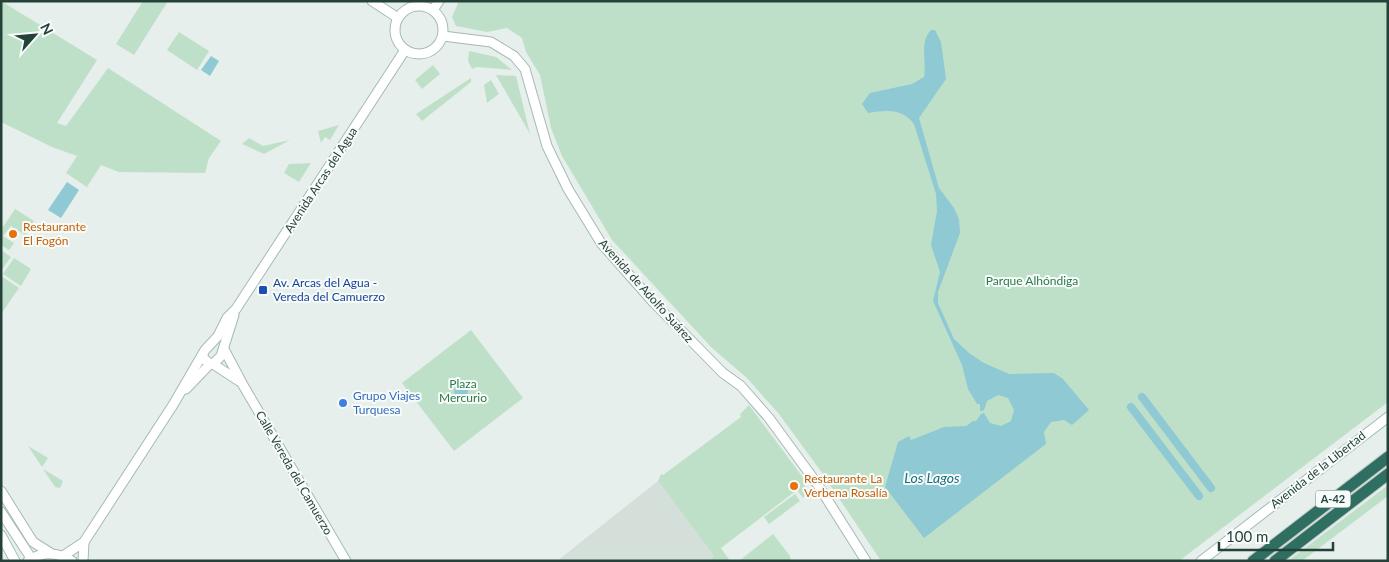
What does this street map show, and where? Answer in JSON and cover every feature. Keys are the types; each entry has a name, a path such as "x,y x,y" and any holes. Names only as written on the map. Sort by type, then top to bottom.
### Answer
{"highway":[{"name":"A-42","path":"1253,561 1388,456"},
{"name":"A-42","path":"1275,561 1388,474"}],"street":[{"path":"372,1 398,18"},
{"path":"433,10 439,1"},
{"path":"417,6 433,10 442,22 443,36 434,50 420,55 405,50 400,45 395,32 398,18 410,8 417,6"},
{"name":"Avenida de Adolfo Suárez","path":"443,36 492,42 514,56 525,69 547,146 568,189 601,243 695,346 723,373 741,386 769,418 818,485 866,561"},
{"name":"Avenida Arcas del Agua","path":"203,354 214,341 227,318 236,310 405,50"},
{"name":"Avenida Arcas del Agua","path":"212,364 221,356 236,310"},
{"path":"214,341 224,348"},
{"name":"Calle Vereda del Camuerzo","path":"224,348 242,385 346,561"},
{"path":"173,405 195,378 212,364 203,358 203,354"},
{"path":"63,556 84,542 173,405 203,354"},
{"name":"Calle Vereda del Camuerzo","path":"212,364 223,369 242,385"},
{"name":"Avenida de la Libertad","path":"1201,561 1388,416"},
{"path":"1,491 33,542 52,554 63,556 72,561"},
{"path":"1,512 29,560 52,554"},
{"path":"1,535 15,561"},
{"path":"83,561 84,542"}],"shaded area":[{"path":"658,481 714,556 708,561 557,561"}],"green space":[{"path":"1,1 97,60 57,123 66,126 108,68 221,141 209,158 205,173 119,172 101,165 87,187 66,173 77,156 52,147 1,122"},
{"path":"143,1 168,1 134,55 116,44"},
{"name":"Parque Alhóndiga","path":"459,1 1388,1 1388,402 1179,561 881,561 820,470 779,414 747,378 712,348 612,240 562,156 551,128 540,75 526,52 522,38 507,28 487,32 456,26 452,17"},
{"path":"179,32 209,51 197,70 167,50"},
{"path":"469,51 496,57 512,70 477,67 472,69 468,61"},
{"path":"433,65 440,74 422,89 415,80"},
{"path":"496,75 516,76 530,134"},
{"path":"471,78 471,82 422,121 416,114"},
{"path":"491,80 499,94 487,103 484,85"},
{"path":"339,125 330,140 325,137 321,143 318,131"},
{"path":"249,138 263,146 290,140 264,154 242,144"},
{"path":"311,163 299,182 284,173 289,164"},
{"path":"15,209 34,221 25,235 11,226 3,236 14,243 9,250 1,245 1,230"},
{"path":"1,250 11,257 1,271"},
{"path":"14,258 31,269 21,286 3,274"},
{"path":"1,276 19,288 1,314"},
{"name":"Plaza Mercurio","path":"471,330 523,398 454,451 402,383"},
{"path":"749,405 807,483 804,485 809,491 803,498 797,490 721,548 730,561 708,561 714,556 658,481 661,474 663,475 741,417 740,414"},
{"path":"28,446 48,458 42,467"},
{"path":"43,469 63,481 60,488 55,487"},
{"path":"1388,485 1388,496 1302,561 1288,561"},
{"path":"795,494 800,501 769,524 764,517"},
{"path":"773,534 790,556 791,561 739,561"}],"water":[{"name":"Los Lagos","path":"931,30 935,30 941,42 946,79 919,118 939,188 954,208 959,219 960,233 938,292 938,303 954,339 969,353 984,363 1009,374 1054,373 1063,379 1089,410 1072,425 1064,420 1051,422 1044,432 1046,444 924,538 885,487 898,442 909,436 911,440 944,427 966,426 976,421 984,413 990,423 1001,426 1011,421 1014,410 1008,398 998,395 987,401 984,410 980,411 980,404 977,404 968,389 962,365 933,301 940,272 931,245 937,211 936,194 914,124 904,115 893,111 868,113 862,104 870,93 912,84 924,77 924,46 927,35"},
{"path":"211,56 219,61 210,76 201,70"},
{"path":"67,182 79,190 61,218 48,210"},
{"path":"461,384 466,386 468,391 466,396 461,398 456,396 454,391 456,386"}],"waterway":[{"path":"1142,397 1211,488"},
{"path":"1131,407 1199,496"}],"place":[{"name":"Restaurante El Fogón","path":"13,234"},
{"name":"Av. Arcas del Agua - Vereda del Camuerzo","path":"263,290"},
{"name":"Grupo Viajes Turquesa","path":"343,403"},
{"name":"Restaurante La Verbena Rosalía","path":"794,486"}]}
